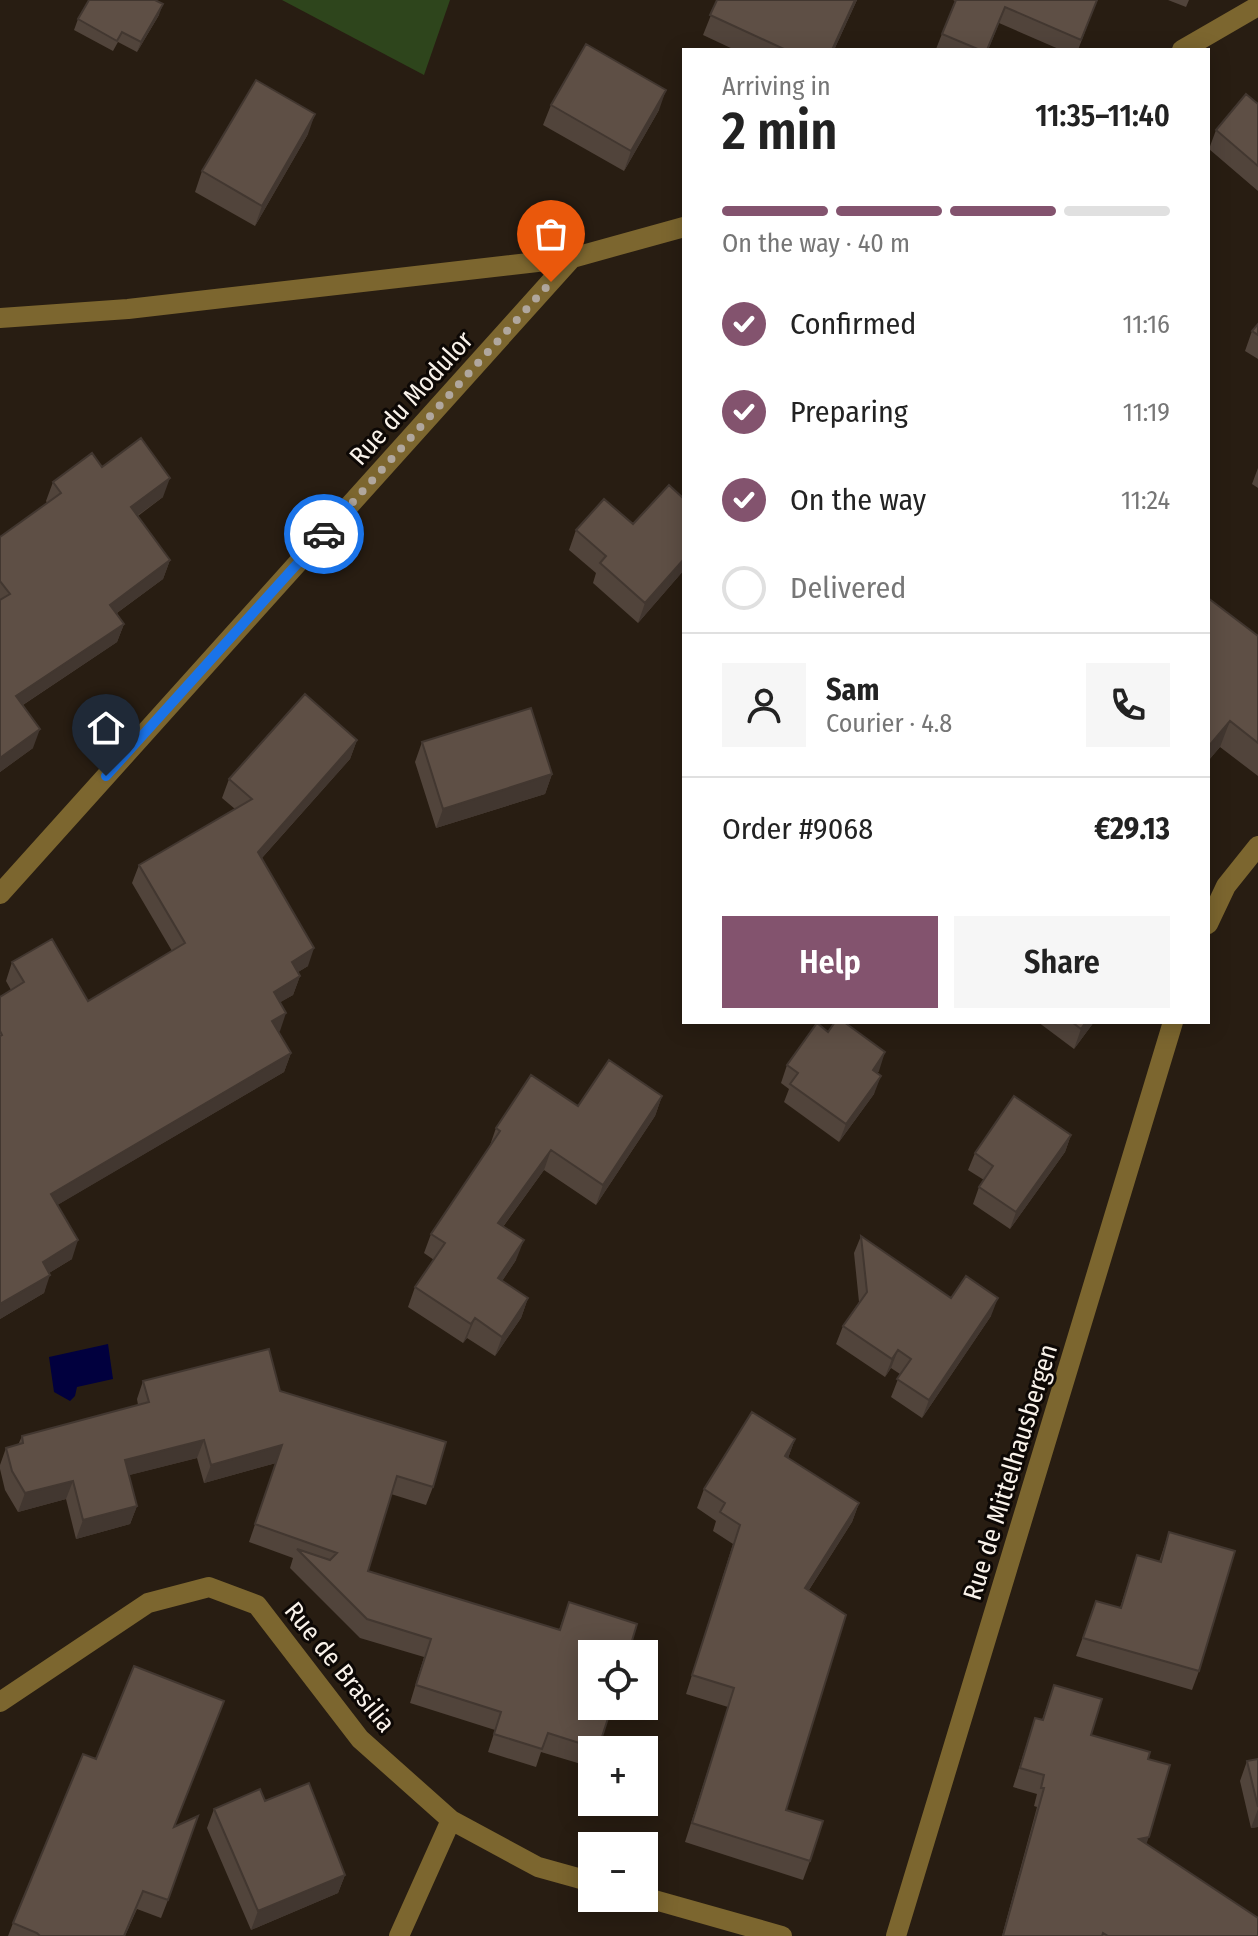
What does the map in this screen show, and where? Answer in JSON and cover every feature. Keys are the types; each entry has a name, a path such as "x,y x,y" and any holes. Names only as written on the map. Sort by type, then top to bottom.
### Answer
{"street":[{"path":"1185,48 1258,6"},
{"path":"0,318 128,309 572,258 682,228"},
{"name":"Rue du Modulor","path":"0,894 572,258"},
{"path":"1210,920 1226,886 1258,846"},
{"name":"Rue de Mittelhausbergen","path":"896,1936 1172,1024"},
{"name":"Rue de Brasilia","path":"0,1702 148,1603 209,1587 257,1605 360,1739 451,1820 538,1867 578,1878"},
{"path":"399,1936 451,1820"},
{"path":"658,1901 782,1936"}],"green space":[{"path":"282,0 450,0 424,75"}],"shaded area":[{"path":"108,1344 113,1379 77,1387 70,1401 54,1392 49,1357"}],"building":[{"path":"89,0 155,0 163,4 141,42 122,32 117,41 78,19"},
{"path":"717,0 855,0 833,48 782,48 710,15"},
{"path":"956,0 1097,0 1081,40 1005,7 988,48 975,48 942,34"},
{"path":"586,44 666,90 631,151 551,105"},
{"path":"256,80 315,114 262,206 202,171"},
{"path":"1246,94 1258,104 1258,166 1216,130"},
{"path":"141,438 170,478 131,507 170,560 110,605 124,624 16,696 40,729 0,758 0,600 10,594 0,581 0,537 61,493 53,482 92,453 102,467"},
{"path":"669,485 682,497 682,561 645,603 600,563 606,556 576,530 604,499 633,524"},
{"path":"1210,600 1258,636 1258,743 1230,721 1210,745"},
{"path":"305,694 357,740 258,852 314,948 292,962 300,976 274,992 286,1013 272,1021 291,1053 51,1194 78,1240 43,1262 50,1275 0,1304 0,997 24,982 12,962 52,939 88,1001 185,943 139,865 252,799 229,779"},
{"path":"531,708 552,774 443,809 422,742"},
{"path":"816,1024 828,1032 834,1024 847,1024 885,1052 873,1070 881,1076 846,1124 790,1084 798,1073 787,1065"},
{"path":"609,1060 662,1096 603,1185 551,1150 498,1223 524,1240 498,1278 528,1298 502,1337 475,1318 471,1324 415,1287 445,1243 431,1234 500,1131 496,1128 531,1075 578,1106"},
{"path":"1014,1096 1071,1135 1016,1212 979,1187 993,1166 975,1153"},
{"path":"861,1236 951,1298 966,1276 998,1298 929,1400 897,1379 911,1359 898,1350 892,1359 843,1326 867,1292"},
{"path":"269,1349 280,1391 446,1442 433,1487 397,1476 368,1571 560,1630 569,1602 637,1624 632,1640 578,1640 578,1720 607,1720 602,1736 578,1736 578,1743 548,1733 542,1749 494,1734 501,1712 416,1685 431,1639 367,1619 297,1549 330,1560 337,1553 255,1524 282,1445 211,1465 204,1440 125,1460 137,1506 83,1520 73,1481 25,1493 12,1471 6,1448 23,1443 22,1436 149,1402 143,1381"},
{"path":"752,1412 795,1439 785,1456 859,1503 805,1588 846,1615 786,1810 823,1821 810,1861 692,1823 734,1688 692,1675 740,1525 720,1512 725,1503 704,1489"},
{"path":"1169,1532 1235,1551 1199,1671 1083,1638 1096,1601 1121,1608 1137,1555 1161,1562"},
{"path":"134,1666 224,1701 174,1827 198,1816 168,1900 143,1891 124,1936 40,1936 13,1923 83,1754 96,1759"},
{"path":"1054,1685 1102,1699 1091,1735 1150,1752 1148,1759 1170,1765 1149,1837 1139,1839 1258,1918 1258,1936 1108,1936 1103,1933 1102,1936 1003,1936 1044,1788 1041,1788 1044,1775 1020,1768 1035,1718 1043,1720"},
{"path":"1258,1759 1258,1807 1247,1761"},
{"path":"309,1783 345,1875 258,1911 214,1809 260,1789 265,1801"}],"way so far":[{"path":"324,534 551,282"}],"route":[{"path":"106,776 324,534"}]}
